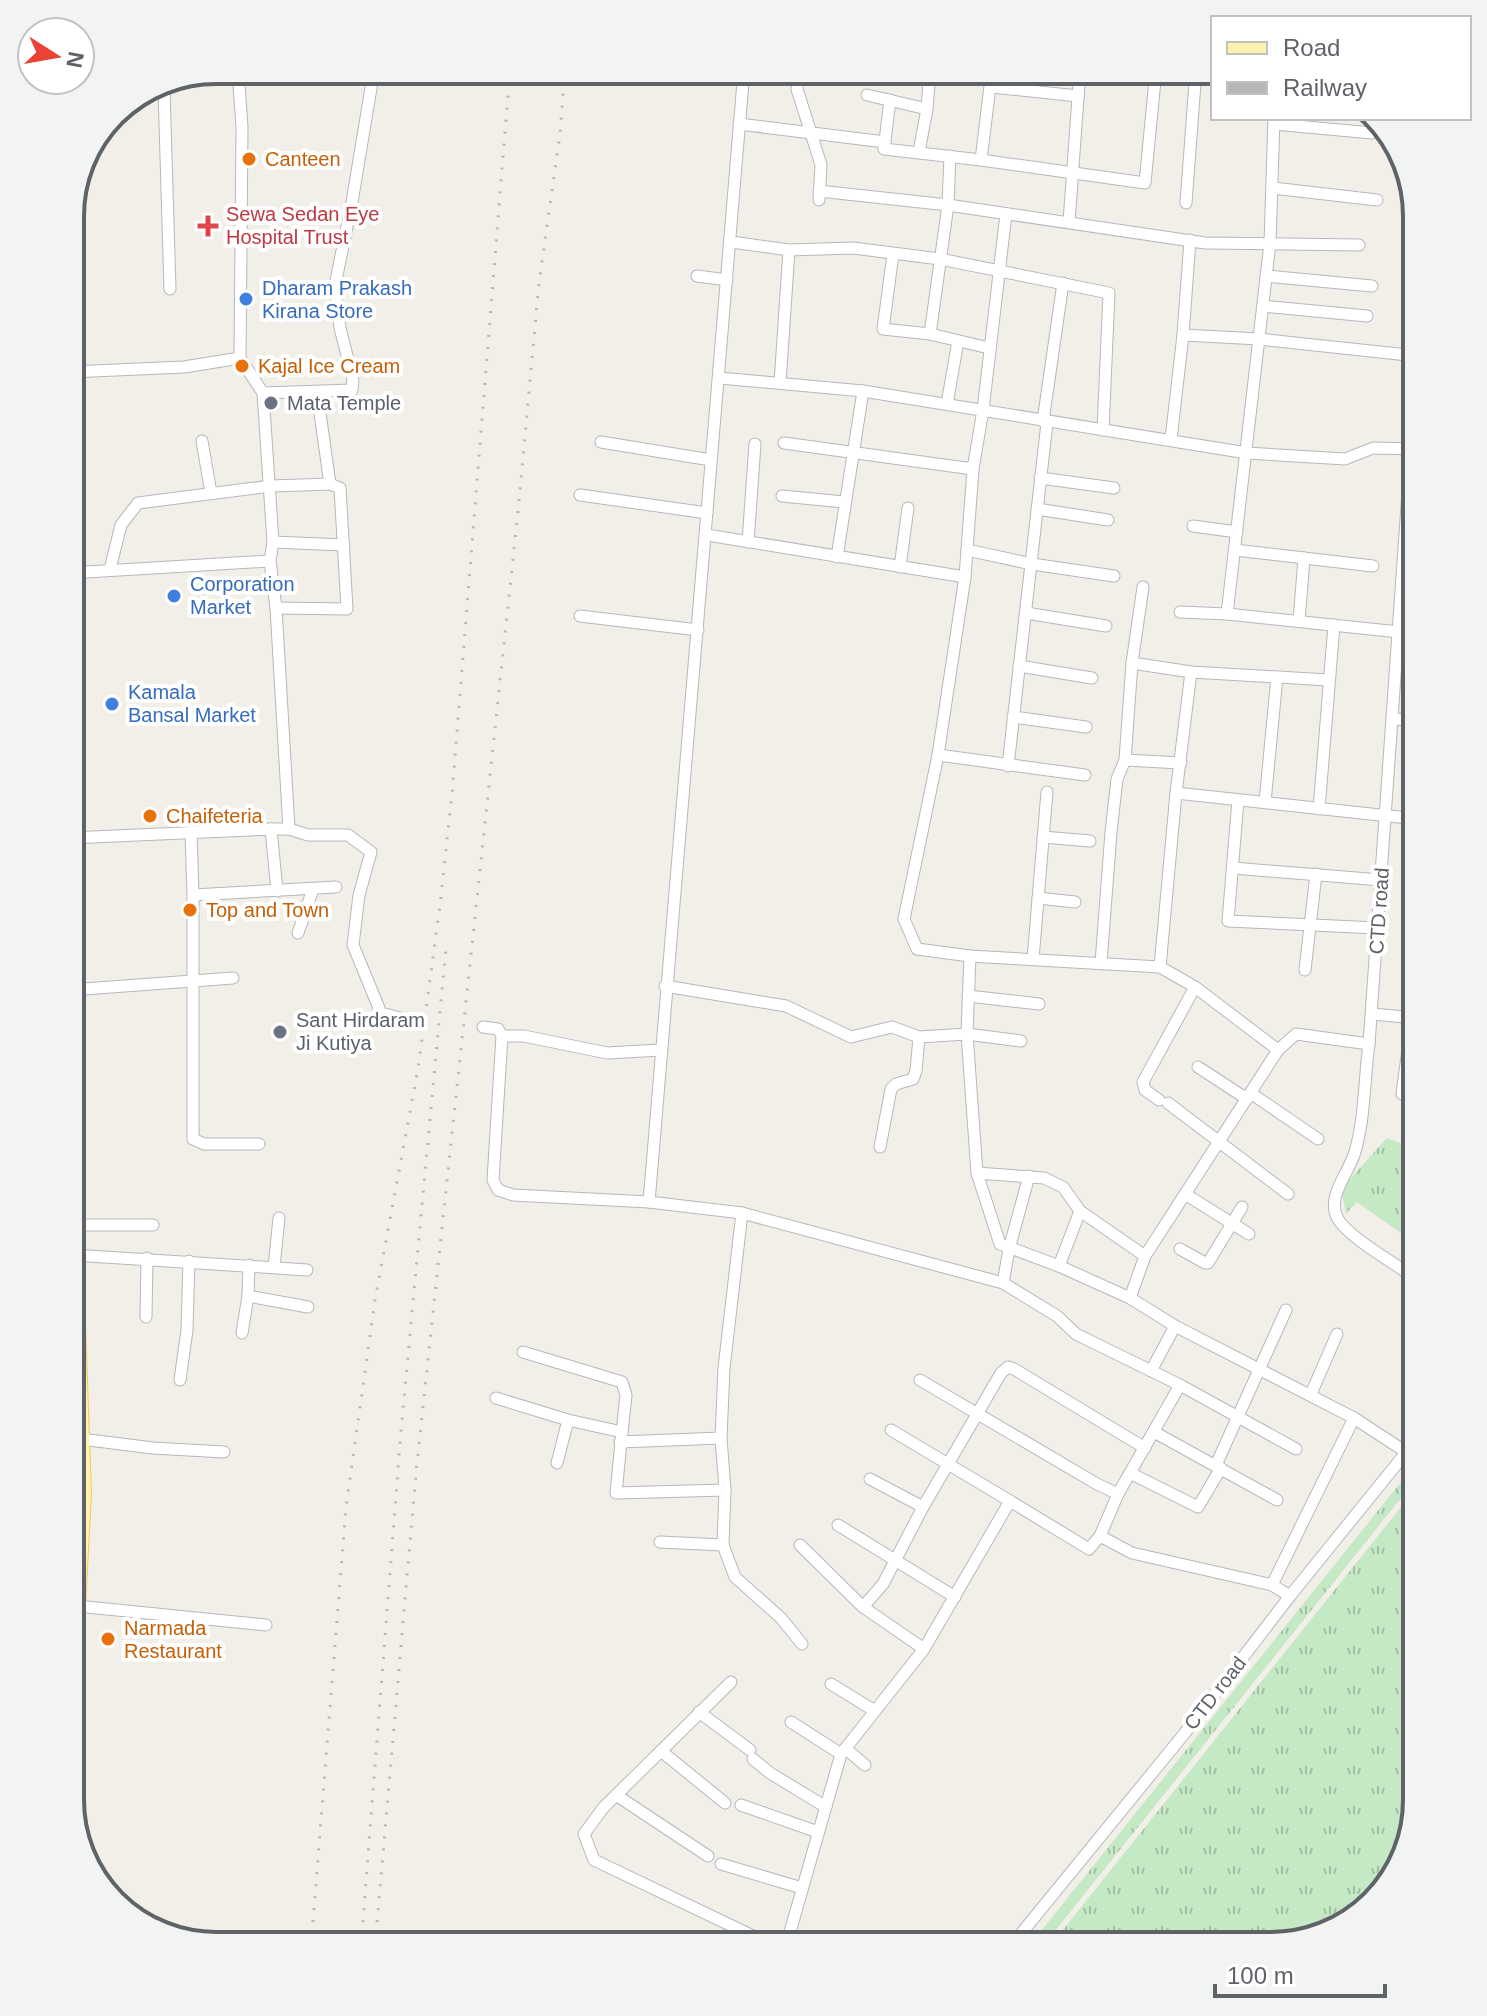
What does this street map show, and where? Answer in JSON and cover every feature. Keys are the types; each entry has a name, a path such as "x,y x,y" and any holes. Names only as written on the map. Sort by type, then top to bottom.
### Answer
{"street":[{"path":"239,84 242,127 240,358 263,393 271,486 273,542 270,561 276,608 289,829"},
{"path":"263,393 352,390 353,379 340,328 335,285 372,84"},
{"path":"649,1202 743,84"},
{"path":"798,84 821,165 819,196 948,205 1205,243 1359,245"},
{"path":"919,152 929,84"},
{"path":"981,160 991,84"},
{"path":"1069,222 1079,84"},
{"path":"890,100 884,149 1072,171 1145,183 1155,84"},
{"path":"1186,203 1195,84"},
{"path":"991,87 1078,96"},
{"path":"164,94 170,289"},
{"path":"867,95 927,109"},
{"path":"1227,614 1270,243 1274,121 1372,133"},
{"path":"739,124 885,142"},
{"path":"930,334 948,205 950,156"},
{"path":"1273,188 1377,200"},
{"path":"1006,214 973,469 965,577 938,755 904,919 917,949 970,956 1160,967 1195,987 1278,1050"},
{"path":"1171,439 1190,240"},
{"path":"731,242 789,250 853,248 940,259 1109,293 1103,430"},
{"path":"780,383 789,250"},
{"path":"893,254 883,329 930,334 989,348"},
{"path":"697,276 727,280"},
{"path":"1266,276 1372,286"},
{"path":"1008,766 1063,283"},
{"path":"1263,306 1367,316"},
{"path":"1183,335 1259,339 1403,354"},
{"path":"947,404 958,341"},
{"path":"84,371 184,367 240,358"},
{"path":"720,378 863,391 1247,453 1345,459 1373,448 1403,449"},
{"path":"837,557 863,391"},
{"path":"317,392 330,484"},
{"path":"202,441 211,493"},
{"path":"601,442 711,460"},
{"path":"784,443 973,469"},
{"path":"748,542 755,444"},
{"path":"1040,478 1114,488"},
{"path":"110,569 121,525 138,503 271,486 330,484 340,488 347,609 276,608"},
{"path":"580,495 707,513"},
{"path":"782,496 844,502"},
{"path":"900,567 908,508"},
{"path":"1037,509 1108,520"},
{"path":"1193,526 1237,532"},
{"path":"707,535 965,577"},
{"path":"273,542 344,545"},
{"path":"967,550 1032,564 1114,576"},
{"path":"1235,550 1373,566"},
{"path":"1299,621 1304,558"},
{"path":"84,572 270,561"},
{"name":"CTD road","path":"1403,583 1369,1044 1354,1156 1335,1198 1338,1219 1348,1231 1403,1270"},
{"path":"1101,963 1111,832 1117,779 1125,760 1132,663 1143,587"},
{"path":"1180,612 1399,632"},
{"path":"1026,613 1106,626"},
{"path":"580,616 698,630"},
{"path":"1319,809 1334,625"},
{"path":"1132,663 1191,672 1328,680"},
{"path":"1019,666 1092,678"},
{"path":"1160,967 1191,672"},
{"path":"1265,802 1277,677"},
{"path":"1013,717 1086,727"},
{"path":"1393,719 1403,720"},
{"path":"938,755 1085,775"},
{"path":"1125,760 1181,763"},
{"path":"1033,959 1047,792"},
{"path":"1176,793 1403,818"},
{"path":"1238,800 1228,921 1377,928"},
{"path":"271,829 277,891"},
{"path":"84,837 271,829 289,829 308,835 348,835 371,852 359,895 353,945 381,1013 408,1020"},
{"path":"191,832 193,1139 204,1144 259,1144"},
{"path":"1043,837 1090,841"},
{"path":"1233,868 1381,880"},
{"path":"1305,970 1316,874"},
{"path":"193,895 336,887"},
{"path":"298,933 313,889"},
{"path":"1038,898 1075,902"},
{"path":"970,956 967,1034 977,1173 998,1240 1009,1249 1059,1266 1130,1298 1175,1326 1311,1394 1403,1450"},
{"path":"84,989 233,978"},
{"path":"665,986 786,1006 851,1037 892,1027 919,1037 967,1034 1021,1041"},
{"path":"1195,987 1143,1082 1145,1090 1288,1194"},
{"path":"968,996 1039,1004"},
{"path":"1372,1014 1403,1017"},
{"path":"483,1027 498,1029 502,1036 493,1180 498,1190 513,1195 649,1202 742,1213 1003,1283 1057,1316 1076,1334 1180,1385 1296,1449"},
{"path":"1130,1298 1145,1256 1278,1050 1296,1034 1369,1044"},
{"path":"502,1036 524,1036 607,1053 661,1050"},
{"path":"880,1147 891,1089 896,1084 913,1079 919,1037"},
{"path":"1198,1067 1318,1139"},
{"path":"1402,1094 1403,1088"},
{"path":"977,1173 1044,1178 1063,1187 1080,1211 1145,1256"},
{"path":"1003,1283 1029,1176"},
{"path":"1185,1194 1249,1234"},
{"path":"1180,1249 1208,1263 1242,1207"},
{"path":"1059,1266 1080,1211"},
{"path":"742,1213 724,1368 721,1438 725,1490 723,1545 735,1577 781,1618 802,1644"},
{"path":"274,1267 279,1218"},
{"path":"84,1225 153,1225"},
{"path":"84,1255 307,1270"},
{"path":"146,1317 147,1258"},
{"path":"180,1380 187,1330 189,1261"},
{"path":"242,1333 249,1265"},
{"path":"248,1296 308,1307"},
{"path":"1130,1473 1194,1507 1201,1503 1286,1310"},
{"path":"1151,1371 1175,1326"},
{"path":"1311,1394 1337,1334"},
{"path":"523,1352 622,1382 626,1395 616,1493 725,1490"},
{"path":"863,1607 883,1584 948,1463 1001,1373 1008,1367 1145,1448"},
{"path":"920,1380 1118,1494"},
{"path":"891,1430 1089,1549 1100,1536 1118,1494 1180,1385"},
{"path":"496,1398 621,1437 721,1438"},
{"path":"1272,1585 1354,1418"},
{"path":"557,1463 568,1420"},
{"path":"1154,1432 1277,1500"},
{"path":"84,1439 224,1452"},
{"name":"CTD road","path":"1022,1932 1184,1734 1403,1456"},
{"path":"870,1479 923,1507"},
{"path":"790,1932 844,1752 924,1649 1010,1501"},
{"path":"838,1525 955,1597"},
{"path":"1100,1536 1132,1553 1272,1585 1290,1596"},
{"path":"660,1542 723,1545"},
{"path":"800,1545 863,1607 924,1649"},
{"path":"84,1607 266,1625"},
{"path":"731,1682 616,1795 584,1834 594,1860 745,1932"},
{"path":"831,1684 875,1711"},
{"path":"699,1712 752,1754 770,1773 826,1807"},
{"path":"791,1722 865,1765"},
{"path":"661,1751 725,1803"},
{"path":"616,1795 708,1856"},
{"path":"741,1805 818,1832"},
{"path":"721,1864 802,1888"}],"green space":[{"path":"1387,1138 1403,1144 1403,1235 1357,1202 1346,1214 1341,1189"},
{"path":"1403,1479 1403,1496 1054,1932 1040,1932"},
{"path":"1403,1505 1402,1817 1393,1851 1376,1880 1351,1905 1337,1914 1305,1928 1288,1931 1061,1932"}],"railway":[{"path":"312,1932 346,1507 375,1300 418,1069 452,794 509,84"},
{"path":"376,1932 416,1473 518,512 539,283 564,84"},
{"path":"362,1932 401,1431 446,947"}],"place":[{"name":"Canteen","path":"249,159"},
{"name":"Sewa Sedan Eye Hospital Trust","path":"208,226"},
{"name":"Dharam Prakash Kirana Store","path":"246,299"},
{"name":"Kajal Ice Cream","path":"242,366"},
{"name":"Mata Temple","path":"271,403"},
{"name":"Corporation Market","path":"174,596"},
{"name":"Kamala Bansal Market","path":"112,704"},
{"name":"Chaifeteria","path":"150,816"},
{"name":"Top and Town","path":"190,910"},
{"name":"Sant Hirdaram Ji Kutiya","path":"280,1032"},
{"name":"Narmada Restaurant","path":"108,1639"}]}
